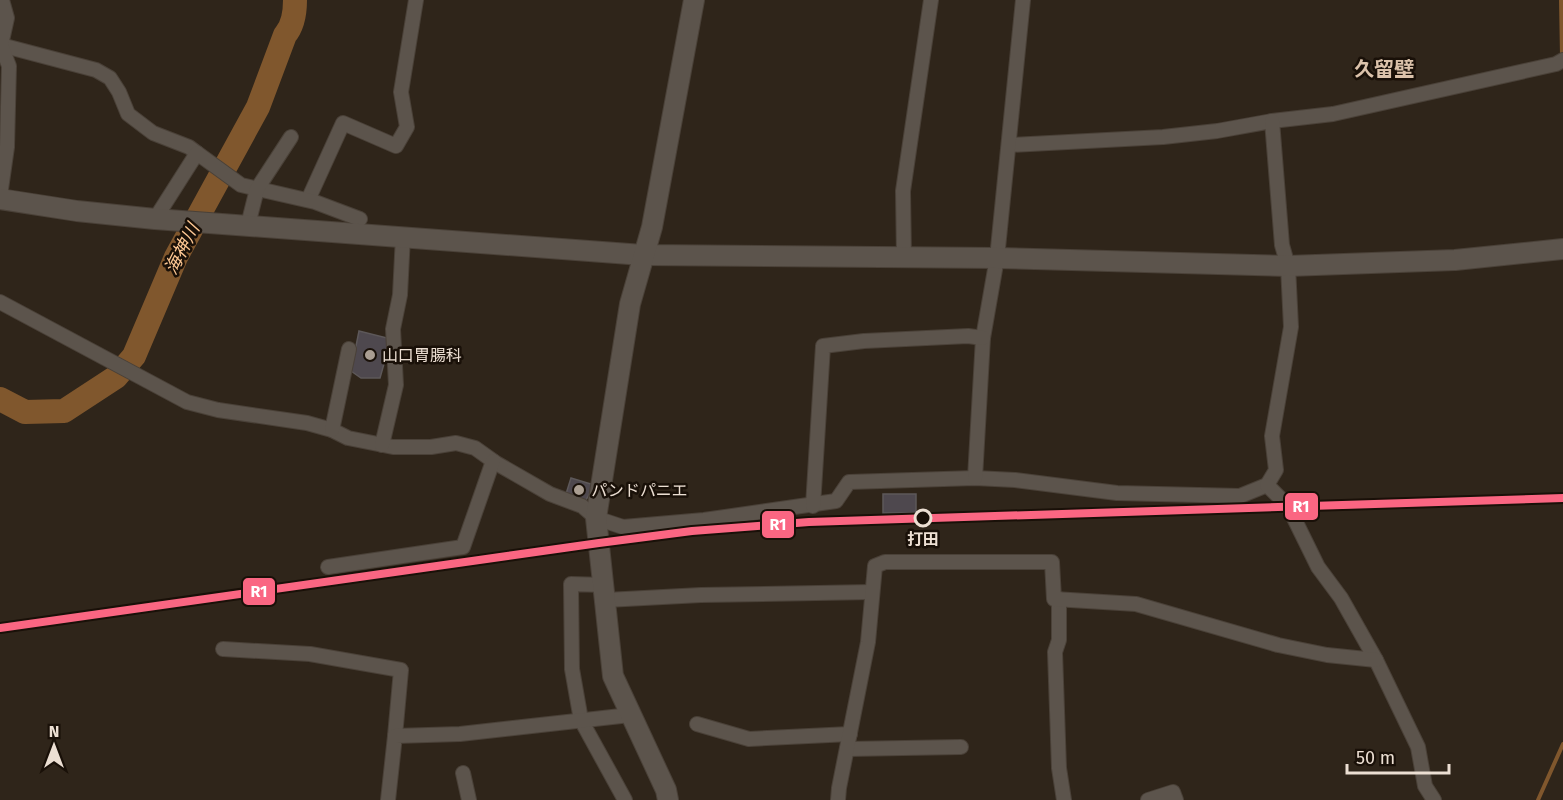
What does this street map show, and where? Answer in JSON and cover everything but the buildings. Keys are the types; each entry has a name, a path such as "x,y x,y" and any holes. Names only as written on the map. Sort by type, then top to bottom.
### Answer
{"street":[{"path":"1,0 7,18 1,45 9,66 7,147 0,198 77,211 643,255 998,258 1288,266 1455,260 1563,249"},
{"path":"308,200 343,123 396,146 407,128 401,92 416,0"},
{"path":"668,800 666,790 613,676 596,518 630,304 652,227 694,0"},
{"path":"904,258 903,190 931,0"},
{"path":"975,478 983,338 998,258 1023,0"},
{"path":"1,45 96,70 110,78 120,92 128,114 153,133 189,147 241,185 308,200 360,219"},
{"path":"1010,145 1217,131 1272,121 1333,114 1559,62"},
{"path":"0,302 187,402 218,410 306,423 332,430 348,438 393,447 431,447 456,443 475,448 550,494 582,506 596,518 623,527 704,520 813,506 836,501 849,482 975,478 1015,480 1117,493 1240,496 1267,485 1276,470 1272,435 1291,327 1288,266 1282,245 1272,121"},
{"path":"248,225 257,189 291,137"},
{"path":"161,219 197,153"},
{"path":"382,445 396,385 393,329 400,295 403,236"},
{"path":"813,506 823,346 864,341 968,336 983,338"},
{"path":"332,430 349,349"},
{"path":"328,567 463,547 493,461"},
{"path":"1267,485 1288,506 1318,567 1341,598 1376,660 1418,747 1425,786 1434,800"},
{"path":"838,800 868,642 875,566 885,562 1052,562 1054,599 1136,604 1278,645 1327,655 1376,660"},
{"path":"625,800 581,720 572,669 571,584 605,592 700,595 872,592"},
{"path":"1059,599 1059,640 1055,652 1059,768 1064,800"},
{"path":"223,649 310,654 401,670 388,800"},
{"path":"395,736 460,734 630,714"},
{"path":"697,724 749,739 850,734"},
{"path":"847,748 961,747"},
{"path":"464,773 469,800"},
{"path":"1148,800 1173,792 1176,800"}],"waterway":[{"name":"海神川","path":"0,399 25,412 64,411 116,377 134,356 176,257 258,107 285,35 292,23 295,0"},
{"path":"1561,0 1562,56"},
{"path":"1538,800 1563,744"}],"transit line":[{"name":"R1","path":"0,628 692,531 809,522 1563,498"}],"place":[{"name":"山口胃腸科","path":"370,355"},
{"name":"パンドパニエ","path":"579,490"},
{"name":"打田","path":"923,518"}],"district":[{"name":"久留壁","path":"1384,69"}]}
